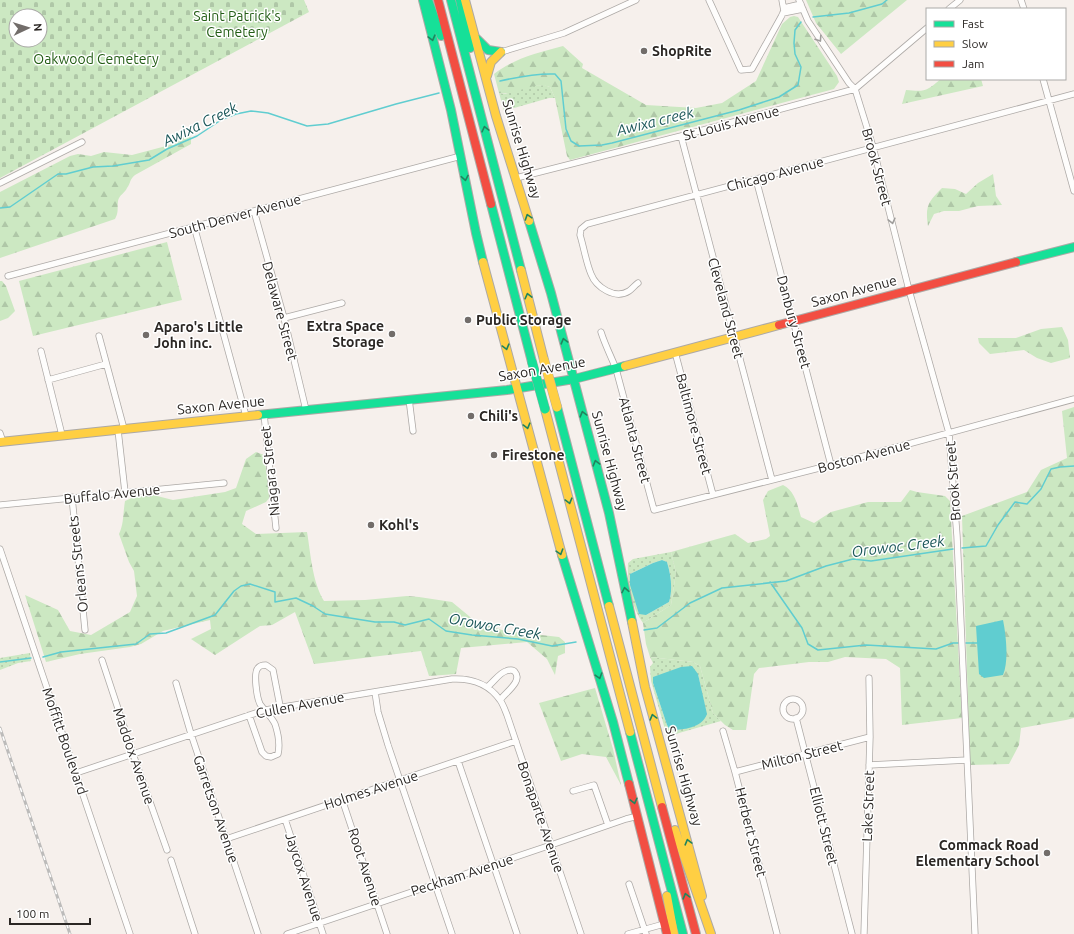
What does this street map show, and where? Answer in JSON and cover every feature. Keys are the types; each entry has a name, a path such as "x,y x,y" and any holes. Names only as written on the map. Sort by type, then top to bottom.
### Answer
{"main road":[{"path":"422,0 446,88 479,247 558,544 608,703 667,934"},
{"path":"428,0 461,89"},
{"path":"438,0 683,934"},
{"name":"Sunrise Highway","path":"451,0 544,360 696,934"},
{"path":"460,0 474,67 474,88"},
{"name":"Sunrise Highway","path":"465,0 496,116 544,267 574,379 609,513 644,682 690,849 711,934"},
{"path":"475,37 485,48 491,51 501,52"},
{"path":"486,78 489,64 501,52"},
{"name":"Saxon Avenue","path":"1,442 517,389 574,379 1074,247"},
{"path":"656,783 674,825 711,934"},
{"path":"666,868 666,892 674,934"}],"street":[{"path":"501,52 564,33 636,0"},
{"path":"708,0 741,70 752,69 783,11 782,0"},
{"path":"950,8 960,0"},
{"path":"783,11 801,4 808,21 849,83 855,89"},
{"name":"St Louis Avenue","path":"516,178 681,136 855,89 926,29"},
{"path":"1043,80 1074,191"},
{"name":"Brook Street","path":"855,89 873,147 909,290 949,433 957,536 975,934"},
{"name":"Chicago Avenue","path":"638,283 629,292 620,294 600,288 591,275 580,235 581,229 587,224 1074,94"},
{"name":"Cleveland Street","path":"681,136 772,480"},
{"path":"0,184 82,142"},
{"name":"South Denver Avenue","path":"8,276 461,156"},
{"name":"Danbury Street","path":"756,179 831,464"},
{"name":"Delaware Street","path":"254,212 284,318 306,410"},
{"path":"194,226 246,416"},
{"path":"284,318 342,303"},
{"name":"Atlanta Street","path":"601,332 616,369 654,510"},
{"path":"99,336 121,429 125,492"},
{"path":"40,351 62,436"},
{"name":"Baltimore Street","path":"675,352 712,495"},
{"path":"48,380 106,364"},
{"path":"409,399 413,431"},
{"name":"Boston Avenue","path":"654,510 1074,399"},
{"name":"Niagara Street","path":"264,414 276,528"},
{"path":"0,433 1,442"},
{"name":"Buffalo Avenue","path":"0,505 224,483"},
{"name":"Orleans Streets","path":"72,498 85,630"},
{"name":"Moffitt Boulevard","path":"0,549 130,934"},
{"name":"Maddox Avenue","path":"102,660 167,850"},
{"path":"249,715 262,752 266,756 275,756 278,754 279,749 275,724 259,702 257,692 255,674 260,666 266,665 273,670 280,706"},
{"path":"487,688 507,670 513,670 517,678 516,683 500,700"},
{"name":"Cullen Avenue","path":"76,773 280,706 463,678 474,680 487,688 500,700"},
{"name":"Lake Street","path":"864,934 870,737 869,678"},
{"name":"Garretson Avenue","path":"176,683 191,734 258,934"},
{"path":"375,692 378,712 452,934"},
{"name":"Bonaparte Avenue","path":"500,700 507,715 581,934"},
{"name":"Elliott Street","path":"796,718 852,934"},
{"name":"Herbert Street","path":"723,731 777,934"},
{"name":"Milton Street","path":"735,772 870,737"},
{"name":"Holmes Avenue","path":"226,839 516,741"},
{"path":"869,765 967,760"},
{"path":"458,761 517,934"},
{"path":"573,791 594,785 608,825"},
{"name":"Root Avenue","path":"342,799 387,934"},
{"name":"Peckham Avenue","path":"287,934 638,816"},
{"name":"Jaycox Avenue","path":"285,819 324,934"},
{"path":"171,860 194,934"},
{"path":"628,884 645,931"},
{"path":"628,934 645,931 664,924"}],"green space":[{"name":"Oakwood Cemetery","path":"0,0 304,0 309,12 0,178"},
{"path":"806,0 907,0 841,54 816,23"},
{"path":"790,17 798,17 837,76 839,82 834,89 570,160 567,156 555,98 550,87 537,86 512,92 499,93 494,74 518,60 563,46 583,64 582,68 646,105 696,108 722,103 756,81 782,24"},
{"path":"940,80 981,80 983,86 902,104 906,90 922,91"},
{"path":"544,85 550,87 555,98 549,98 504,111 499,93 505,94 529,86"},
{"path":"185,136 191,137 191,144 133,177 119,199 115,219 0,258 0,192 70,156 78,154 91,156 104,152 132,155 170,145"},
{"path":"993,174 996,196 1002,205 978,206 959,211 944,211 934,214 928,226 927,209 933,197 942,188 955,189 966,194 978,183"},
{"path":"167,242 182,300 33,336 19,281"},
{"path":"0,281 2,281 6,286 15,311 8,318 0,321"},
{"path":"1062,327 1068,340 1070,358 1051,363 1037,358 1024,350 990,354 979,343 978,338 1016,338 1041,329"},
{"path":"1074,407 1074,718 1021,728 1019,745 1009,764 970,765 962,516 1027,492 1041,470 1067,458 1062,411"},
{"path":"256,452 264,455 270,497 266,502 246,511 242,524 256,534 307,532 314,576 324,601 365,600 407,596 452,602 475,621 505,631 559,637 565,642 565,653 558,656 555,675 547,659 527,642 461,648 456,674 429,676 421,651 314,664 295,612 272,625 260,626 215,655 191,639 211,629 210,620 163,631 141,644 130,647 80,654 46,662 25,595 58,610 70,631 91,635 130,612 137,596 134,571 129,562 119,534 123,522 125,501 134,497 153,495 173,500 225,492 236,488 246,459"},
{"path":"783,485 793,494 801,517 814,523 831,512 868,502 901,502 910,490 945,496 950,501 962,718 902,725 900,668 886,659 845,657 828,662 809,662 759,668 754,674 746,730 733,730 725,725 713,713 700,666 693,662 650,657 646,644 643,623 671,605 676,573 671,552 735,534 748,543 766,539 770,536 763,500 768,491"},
{"path":"671,552 676,573 671,605 643,623 635,610 629,586 628,563 633,559","holes":["662,560 667,562 671,582 669,602 646,615 630,574"]},
{"path":"30,653 31,661 18,663 0,670 0,658"},
{"path":"650,657 693,662 700,666 713,713 721,721 667,736 651,681 650,667 653,663","holes":["698,674 706,712 691,726 683,729 670,730 653,683 653,677"]},
{"path":"595,688 613,749 621,785 606,757 582,754 561,761 539,703"}],"water":[{"path":"662,560 667,562 670,577 671,593 669,602 646,615 639,614 630,585 630,574"},
{"path":"1003,620 1006,640 1005,669 1003,675 984,678 979,674 976,626"},
{"path":"692,666 698,674 707,714 705,719 697,725 686,729 670,730 653,683 653,677 681,667"}],"waterway":[{"name":"Awixa creek","path":"813,17 849,13 882,4 887,0"},
{"name":"Awixa creek","path":"500,81 534,75 555,74 561,81 566,129 571,141 579,146 602,145 739,110 779,97 798,85 801,67 795,54 794,43 795,30 801,22"},
{"name":"Awixa Creek","path":"0,208 10,207 58,174 66,174 93,167 113,166 149,160 167,149 197,136 221,120 236,114 251,111 268,113 307,126 328,124 439,93"},
{"name":"Orowoc Creek","path":"962,548 986,546 998,525 1015,502 1027,504 1041,489 1051,469 1074,466"},
{"name":"Orowoc Creek","path":"644,630 657,628 690,603 722,588 786,581 826,566 853,559 871,561 953,549"},
{"path":"770,582 802,628 808,644 818,650 866,645 936,649 953,643 958,643"},
{"name":"Orowoc Creek","path":"43,657 61,652 136,644 150,634 166,633 215,615 234,591 241,586 250,584 275,592 275,602 296,598 313,606 325,614 375,622 394,622 405,625 429,619 446,631 518,639 552,646 576,642"},
{"path":"966,643 977,643"},
{"name":"Orowoc Creek","path":"0,662 31,658"}],"railway":[{"path":"0,728 70,934"}],"traffic: fast":[{"path":"423,0 451,110 483,262"},
{"path":"428,0 441,36"},
{"path":"451,0 521,270"},
{"path":"460,0 470,48"},
{"path":"477,39 488,50 501,52"},
{"path":"491,204 532,362"},
{"path":"529,221 551,293 609,513 632,622"},
{"path":"1016,262 1074,247"},
{"path":"532,362 545,409"},
{"path":"258,415 507,390 574,379 625,366"},
{"path":"557,407 609,606"},
{"path":"562,555 613,722 629,784"},
{"path":"630,732 683,934"}],"traffic: slow":[{"path":"465,0 496,116 529,221"},
{"path":"487,76 491,62 501,52"},
{"path":"483,262 562,555"},
{"path":"521,270 544,360"},
{"path":"625,366 779,325"},
{"path":"544,360 557,407"},
{"path":"545,409 630,732"},
{"path":"0,442 258,415"},
{"path":"609,606 662,807"},
{"path":"632,622 645,687 702,896"},
{"path":"675,830 711,934"},
{"path":"667,896 674,934"}],"traffic: jam":[{"path":"438,0 491,204"},
{"path":"779,325 1016,262"},
{"path":"629,784 667,934"},
{"path":"662,807 696,934"}],"place":[{"name":"ShopRite","path":"644,51"},
{"name":"Public Storage","path":"468,320"},
{"name":"Extra Space Storage","path":"392,334"},
{"name":"Aparo's Little John inc.","path":"146,335"},
{"name":"Chili's","path":"471,416"},
{"name":"Firestone","path":"494,455"},
{"name":"Kohl's","path":"371,525"},
{"name":"Commack Road Elementary School","path":"1047,853"}],"park label":[{"name":"Saint Patrick's Cemetery","path":"237,24"}]}
